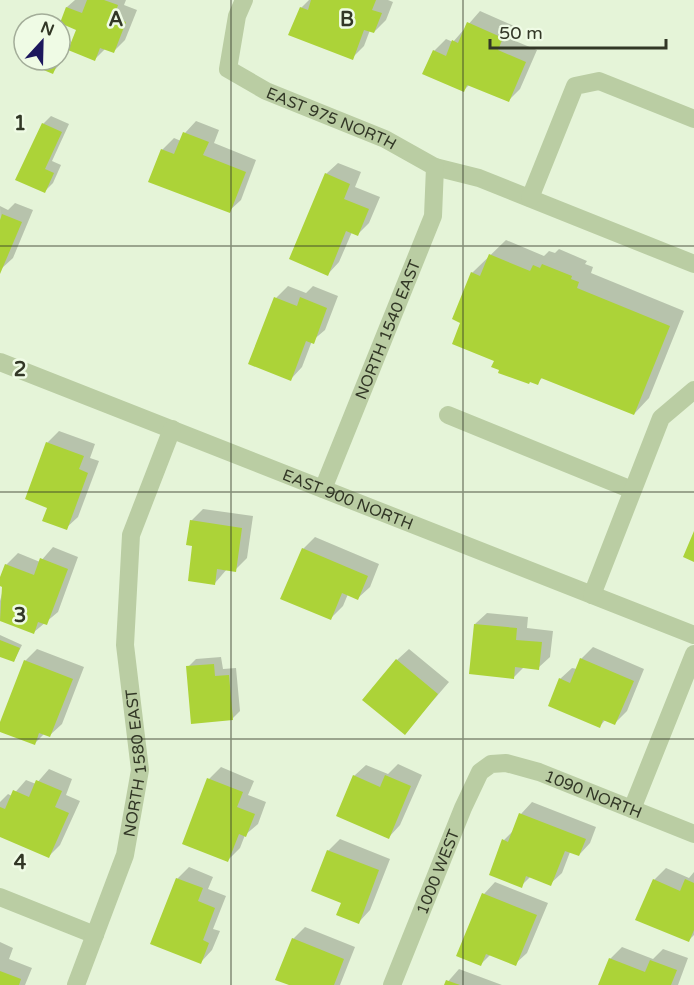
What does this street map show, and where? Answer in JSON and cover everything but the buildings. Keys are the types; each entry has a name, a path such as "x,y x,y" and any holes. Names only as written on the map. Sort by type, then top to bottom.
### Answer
{"street":[{"name":"EAST 975 NORTH","path":"244,0 237,16 228,69 266,91 385,139 435,167 479,178 694,264"},
{"path":"530,198 575,86 599,81 694,119"},
{"name":"NORTH 1540 EAST","path":"323,489 433,216 435,167"},
{"name":"EAST 900 NORTH","path":"0,362 694,635"},
{"path":"592,595 661,418 694,390"},
{"path":"448,415 632,490"},
{"name":"NORTH 1580 EAST","path":"76,985 125,855 140,770 125,645 131,535 172,429"},
{"path":"632,809 694,654"},
{"name":"1090 NORTH","path":"491,764 507,763 539,772 694,834"},
{"name":"1000 WEST","path":"392,985 463,808 480,772 491,764"},
{"path":"0,897 95,936"}]}
